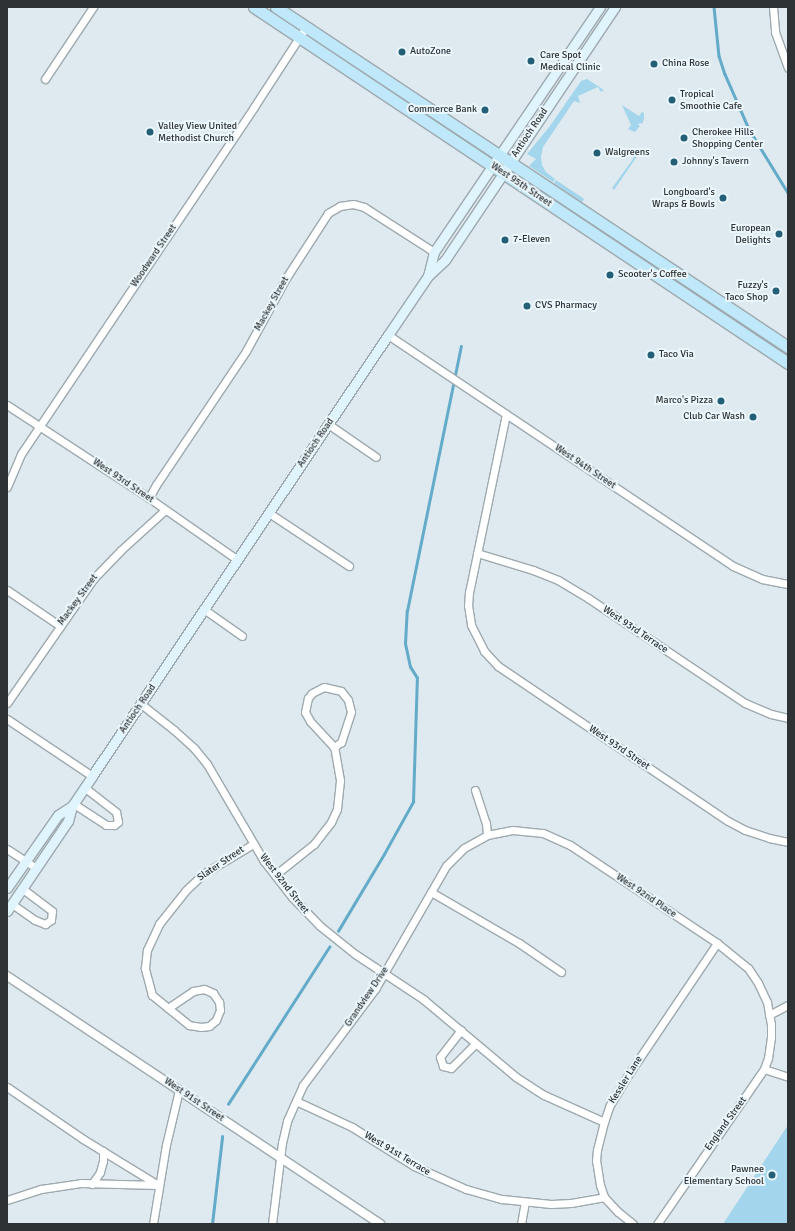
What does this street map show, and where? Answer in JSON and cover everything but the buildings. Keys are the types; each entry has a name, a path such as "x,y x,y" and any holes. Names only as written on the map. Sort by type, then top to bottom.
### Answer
{"main road":[{"name":"West 95th Street","path":"254,7 788,364"},
{"name":"West 95th Street","path":"276,7 400,90 500,154 788,347"},
{"name":"Antioch Road","path":"428,276 434,252 600,7"},
{"name":"Antioch Road","path":"9,907 68,821 73,805 92,776 205,610 328,424 428,276 445,260 615,7"},
{"name":"Antioch Road","path":"7,888 58,816 73,805"}],"street":[{"path":"45,79 93,7"},
{"path":"773,7 775,32 781,54 788,68"},
{"name":"Woodward Street","path":"7,487 15,464 306,26"},
{"name":"Mackey Street","path":"149,498 156,485 246,351 286,278 328,213 340,206 353,204 364,207 434,252"},
{"name":"West 94th Street","path":"388,335 733,566 762,579 788,584"},
{"name":"West 93rd Street","path":"7,405 149,498 238,560"},
{"path":"477,553 506,414"},
{"path":"328,424 376,456"},
{"name":"Mackey Street","path":"7,703 83,592 103,568 165,510"},
{"path":"269,513 348,566"},
{"name":"West 93rd Street","path":"477,553 469,592 468,614 480,645 488,657 498,666 535,692 728,821 745,830 769,838 788,842"},
{"name":"West 93rd Terrace","path":"477,553 520,565 558,580 588,598 745,703 771,714 788,718"},
{"path":"7,590 60,626"},
{"path":"205,610 242,636"},
{"path":"275,875 305,852 331,822 339,797 340,780 334,747 310,721 305,712 308,698 312,693 324,687 340,691 348,700 351,712 341,742 334,747"},
{"name":"West 92nd Street","path":"141,704 194,748 207,764 225,791 253,844 292,897 324,930 355,954 423,999 516,1077 571,1108 604,1122"},
{"path":"7,719 92,776"},
{"path":"73,805 106,825 114,825 118,822 116,812 85,788"},
{"path":"475,790 486,823 487,835"},
{"name":"West 92nd Place","path":"487,835 514,830 528,831 559,839 717,943 742,962 753,975 763,992 770,1015"},
{"name":"Grandview Drive","path":"272,1224 280,1157 287,1121 303,1085 315,1067 350,1024 384,973 430,892 452,860 464,848 487,835"},
{"name":"Slater Street","path":"168,1008 193,992 204,989 213,993 219,1002 220,1010 216,1020 209,1026 201,1027 189,1025 168,1008 152,995 146,976 146,958 154,935 171,908 186,890 203,874 253,844"},
{"path":"7,848 36,868"},
{"path":"9,907 45,924 51,920 52,911 22,888"},
{"path":"430,892 518,943 562,972"},
{"name":"Kessler Lane","path":"633,1224 618,1212 604,1197 596,1161 597,1150 604,1122 610,1105 626,1078 717,943"},
{"name":"West 91st Street","path":"7,976 380,1224"},
{"path":"770,1015 788,1005"},
{"name":"England Street","path":"657,1224 764,1070 771,1037 770,1015"},
{"path":"461,1030 440,1057 443,1066 451,1068 475,1044"},
{"path":"764,1070 788,1077"},
{"path":"7,1088 158,1185"},
{"path":"153,1224 158,1185 179,1090"},
{"name":"West 91st Terrace","path":"296,1100 352,1127 414,1166 441,1179 494,1197 551,1204 571,1203 604,1197"},
{"path":"92,1184 100,1172 103,1161 103,1151"},
{"path":"7,1200 41,1190 81,1183 158,1185"},
{"path":"521,1224 525,1202"}],"shaded area":[{"path":"587,79 604,90 601,92 598,87 578,96 580,103 574,101 543,147 541,157 542,165 546,172 555,179 553,182 529,166 536,159 527,154 550,126 581,81"},
{"path":"622,105 639,116 642,112 644,113 642,124 640,123 638,125 640,126 635,132 628,129 631,125"},
{"path":"637,148 647,156 640,152 614,190 612,188 633,159"},
{"path":"556,180 584,199 582,202 554,183"},
{"name":"Pawnee Elementary School","path":"788,1125 788,1224 723,1224"}],"waterway":[{"path":"714,7 719,56 725,74 749,129 788,193"},
{"path":"338,931 413,802 417,678 410,667 405,644 407,611 461,346"},
{"path":"228,1104 329,947"},
{"path":"212,1224 222,1137"}],"place":[{"name":"AutoZone","path":"402,52"},
{"name":"Care Spot Medical Clinic","path":"531,61"},
{"name":"China Rose","path":"654,64"},
{"name":"Tropical Smoothie Cafe","path":"672,100"},
{"name":"Commerce Bank","path":"485,110"},
{"name":"Valley View United Methodist Church","path":"150,132"},
{"name":"Cherokee Hills Shopping Center","path":"684,138"},
{"name":"Walgreens","path":"597,153"},
{"name":"Johnny's Tavern","path":"674,162"},
{"name":"Longboard's Wraps & Bowls","path":"723,198"},
{"name":"European Delights","path":"779,234"},
{"name":"7-Eleven","path":"505,240"},
{"name":"Scooter's Coffee","path":"610,275"},
{"name":"Fuzzy's Taco Shop","path":"776,291"},
{"name":"CVS Pharmacy","path":"527,306"},
{"name":"Taco Via","path":"651,355"},
{"name":"Marco's Pizza","path":"721,401"},
{"name":"Club Car Wash","path":"753,417"},
{"name":"Pawnee Elementary School","path":"772,1175"}]}
